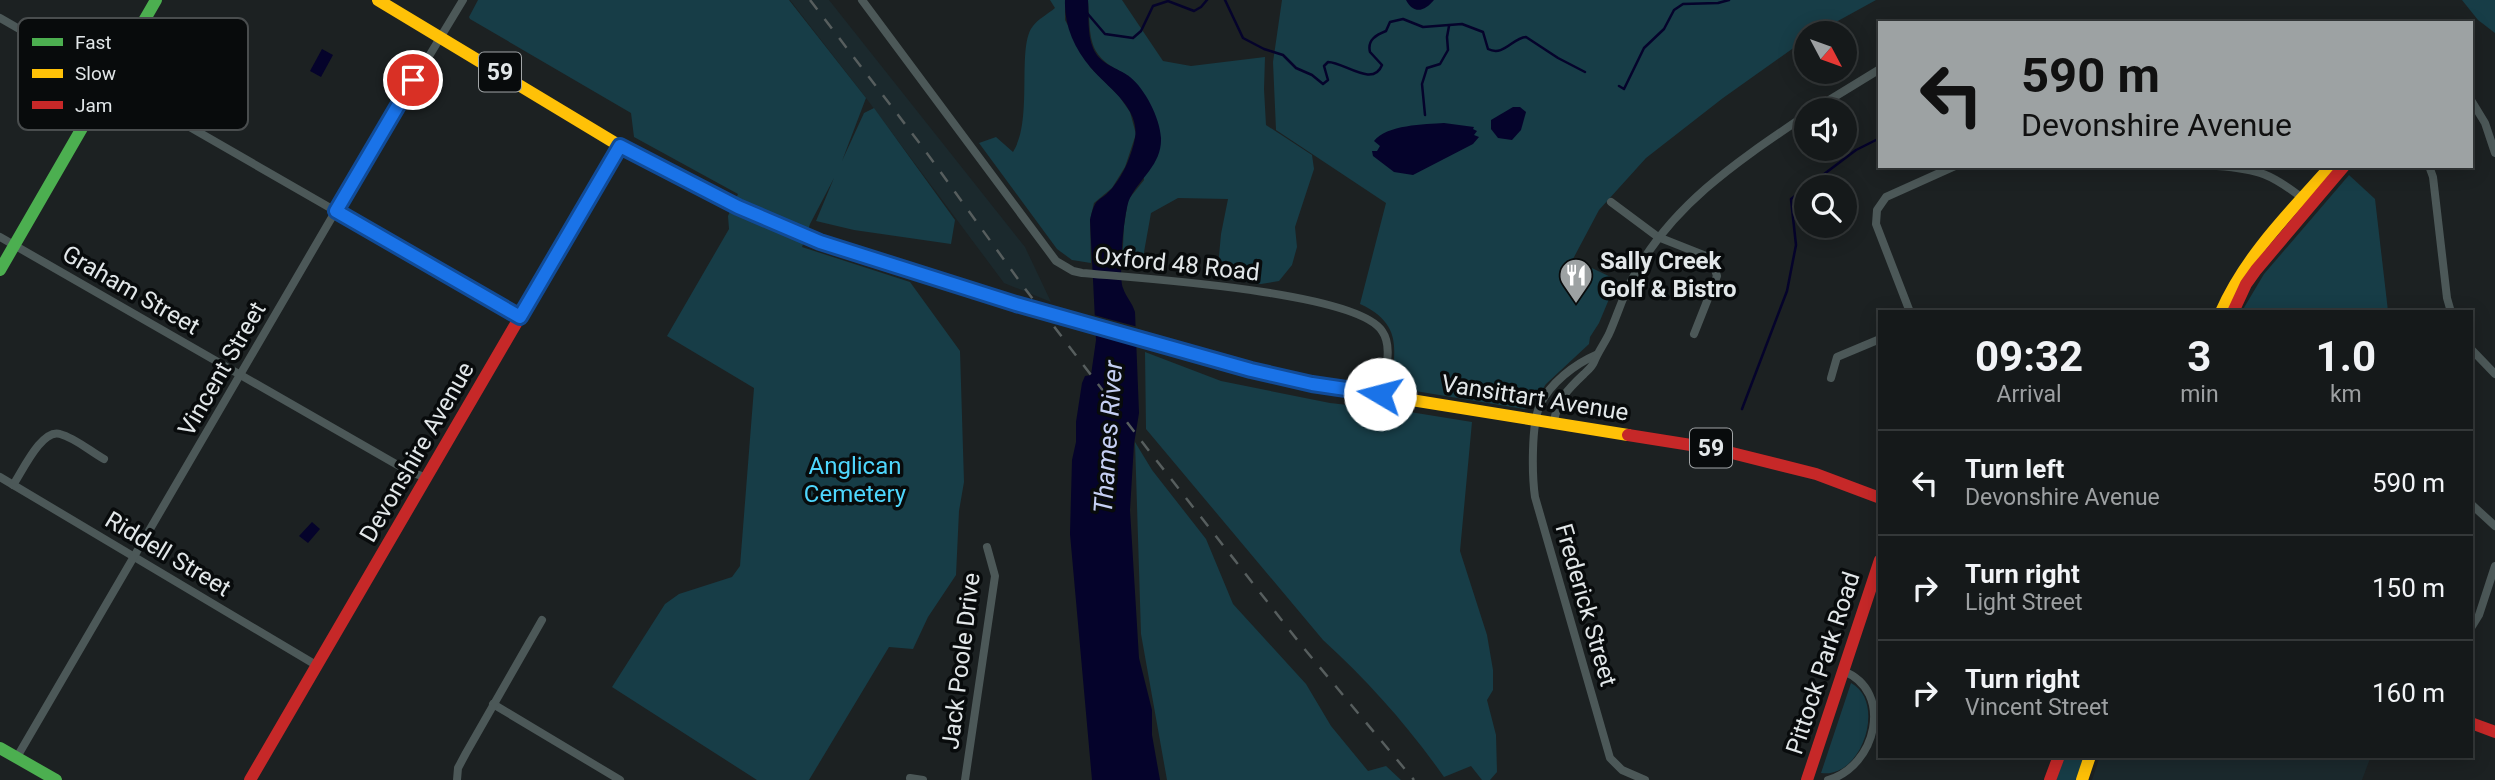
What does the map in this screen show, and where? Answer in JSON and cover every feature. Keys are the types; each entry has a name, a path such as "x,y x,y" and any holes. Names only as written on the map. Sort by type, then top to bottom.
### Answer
{"main road":[{"path":"146,18 156,0"},
{"name":"Vansittart Avenue","path":"378,0 620,146 766,221 820,242 1016,304 1251,370 1312,384 1537,419 1754,457 1816,474 1878,497"},
{"path":"0,270 81,130"},
{"name":"Devonshire Avenue","path":"250,780 620,146"},
{"path":"2234,310 2249,279 2330,168"},
{"path":"2222,310 2244,268 2342,168"},
{"name":"Pittock Park Road","path":"1810,779 1878,566"},
{"path":"2473,724 2495,732"},
{"path":"0,748 56,780"},
{"path":"2050,780 2058,758"},
{"path":"2082,780 2089,758"}],"street":[{"name":"Vincent Street","path":"17,758 336,211 463,0"},
{"name":"Oxford 48 Road","path":"862,0 1056,261 1082,273 1275,294 1350,311 1371,320 1381,329 1387,340 1388,352 1380,394"},
{"path":"0,18 18,28"},
{"path":"1833,98 1878,70"},
{"path":"2473,103 2485,123 2495,153"},
{"path":"1554,422 1556,407 1562,395 1594,365 1596,355 1608,335 1631,280 1658,237 1688,203 1724,172 1794,123"},
{"path":"196,130 520,317"},
{"path":"1909,310 1876,224 1877,210 1891,195 1951,168"},
{"path":"2235,168 2268,174 2307,202"},
{"path":"2430,168 2433,177 2446,298 2450,310"},
{"path":"1611,202 1658,237 1706,257 1716,269 1715,283 1694,334"},
{"name":"Graham Street","path":"0,237 408,471 427,478"},
{"path":"1831,378 1838,357 1878,340"},
{"path":"2473,351 2495,374"},
{"name":"Frederick Street","path":"1596,355 1581,362 1550,390 1538,409 1532,480 1610,758 1622,770 1645,780"},
{"path":"13,485 42,439 50,434 60,434 104,459"},
{"name":"Riddell Street","path":"0,477 316,664"},
{"path":"2473,506 2495,526"},
{"name":"Jack Poole Drive","path":"965,780 995,576 987,547"},
{"path":"2473,625 2479,615 2495,566"},
{"path":"457,780 458,768 542,620"},
{"path":"1828,780 1845,773 1859,761 1869,746 1874,729 1874,711 1868,693 1856,677 1843,671"},
{"path":"493,704 620,780"},
{"path":"910,778 923,780"}],"shaded area":[{"path":"790,0 829,0 1025,247 1051,302 1004,283"},
{"path":"2099,758 2370,758 2362,780 2092,780"}],"green space":[{"name":"Anglican Cemetery","path":"478,0 789,0 866,98 842,161 864,113 874,108 955,220 951,244 854,230 816,221 834,178 810,224 802,247 910,282 960,351 964,482 959,511 956,575 928,617 913,649 889,647 809,780 757,780 612,687 665,604 679,594 732,577 740,566 754,388 667,336 729,229 728,216 738,194 634,137 631,113 470,19"},
{"path":"1050,0 1065,0 1065,20 1090,67 1119,96 1130,112 1136,134 1125,167 1112,188 1094,203 1090,220 1091,263 1072,260 1057,249 979,143 996,137 1013,152 1023,122 1028,36 1035,23 1055,8"},
{"path":"1088,0 1122,0 1163,61 1191,66 1265,57 1266,125 1312,155 1314,169 1295,227 1297,247 1292,265 1279,281 1261,284 1217,278 1221,234 1228,199 1178,198 1151,213 1141,269 1122,266 1128,200 1144,180 1129,76 1098,55 1091,38"},
{"path":"1282,0 1876,0 1838,21 1794,21 1794,48 1646,158 1599,210 1573,259 1617,280 1589,344 1546,384 1532,405 1524,409 1403,389 1396,382 1393,339 1388,327 1378,315 1360,304 1386,203 1276,130 1273,62"},
{"path":"2462,0 2495,0 2495,33 2478,20"},
{"path":"2349,175 2375,199 2388,310 2243,310 2264,274"},
{"path":"1145,352 1221,381 1330,403 1472,422 1460,551 1487,635 1493,670 1493,690 1487,700 1496,735 1497,772 1490,780 1482,780 1471,766 1444,777 1402,722 1323,640 1146,429"},
{"path":"1135,442 1152,470 1206,539 1233,604 1306,684 1331,726 1368,771 1386,766 1401,780 1167,780 1141,634"},
{"path":"1851,683 1862,693 1867,706 1865,737 1848,764 1836,772 1821,773"},
{"path":"2063,758 2083,758 2077,780 2056,780"}],"water":[{"name":"Thames River","path":"1065,0 1088,0 1089,31 1096,54 1130,77 1141,89 1155,113 1161,138 1155,163 1128,204 1121,258 1123,288 1135,312 1139,413 1134,444 1130,510 1139,658 1152,710 1152,735 1160,780 1092,780 1070,534 1072,460 1082,383 1085,376 1091,375 1096,340 1090,220 1096,203 1113,187 1124,170 1134,144 1135,127 1128,108 1091,68 1075,44 1068,27"},
{"path":"1406,0 1434,0 1420,10 1412,8"},
{"path":"322,49 333,55 321,77 310,71"},
{"path":"1513,107 1520,107 1526,112 1521,130 1512,140 1498,138 1491,129 1491,120"},
{"path":"1444,123 1474,127 1477,131 1474,135 1479,137 1473,144 1413,175 1394,172 1373,156 1372,151 1377,151 1380,146 1374,141 1387,132 1406,126"},
{"path":"312,522 320,529 308,543 299,536"}],"pier":[{"path":"1090,314 1138,327 1139,347 1092,334"}],"waterway":[{"path":"1087,13 1105,34 1133,38 1141,31 1153,6 1168,1 1194,11 1207,0"},
{"path":"1225,0 1243,38 1283,55 1296,68 1312,75 1323,84 1328,80 1324,66 1328,62 1365,74 1378,71 1382,65 1370,52 1371,41 1386,31 1390,22 1403,19 1423,27 1462,24 1483,32 1488,49 1494,51 1526,37 1585,72"},
{"path":"1619,86 1624,89 1644,48 1664,29 1674,10 1683,4 1729,0"},
{"path":"1425,115 1422,84 1427,68 1440,64 1448,50 1449,26"},
{"path":"1742,409 1787,291 1796,245 1791,199 1856,150 1878,139"}],"railway":[{"path":"810,0 1146,447 1302,646 1414,780"}],"traffic: fast":[{"path":"146,18 156,0"},
{"path":"0,270 81,130"},
{"path":"625,149 738,207 820,242 971,288"},
{"path":"0,748 56,780"}],"traffic: slow":[{"path":"378,0 625,149"},
{"path":"535,291 620,146"},
{"path":"2222,310 2256,253 2329,168"},
{"path":"1168,346 1312,384 1628,435"},
{"path":"2082,780 2089,758"}],"traffic: jam":[{"path":"2234,310 2256,270 2342,168"},
{"path":"971,288 1016,304 1168,346"},
{"path":"250,780 535,291"},
{"path":"1628,435 1716,449 1816,474 1878,497"},
{"path":"1807,780 1878,566"},
{"path":"2473,724 2495,732"},
{"path":"2050,780 2058,758"}],"place":[{"name":"Sally Creek Golf & Bistro","path":"1576,305"}],"route":[{"path":"413,80 336,211 520,317 620,146 766,221 820,242 1016,304 1251,370 1312,384 1380,394"}]}
